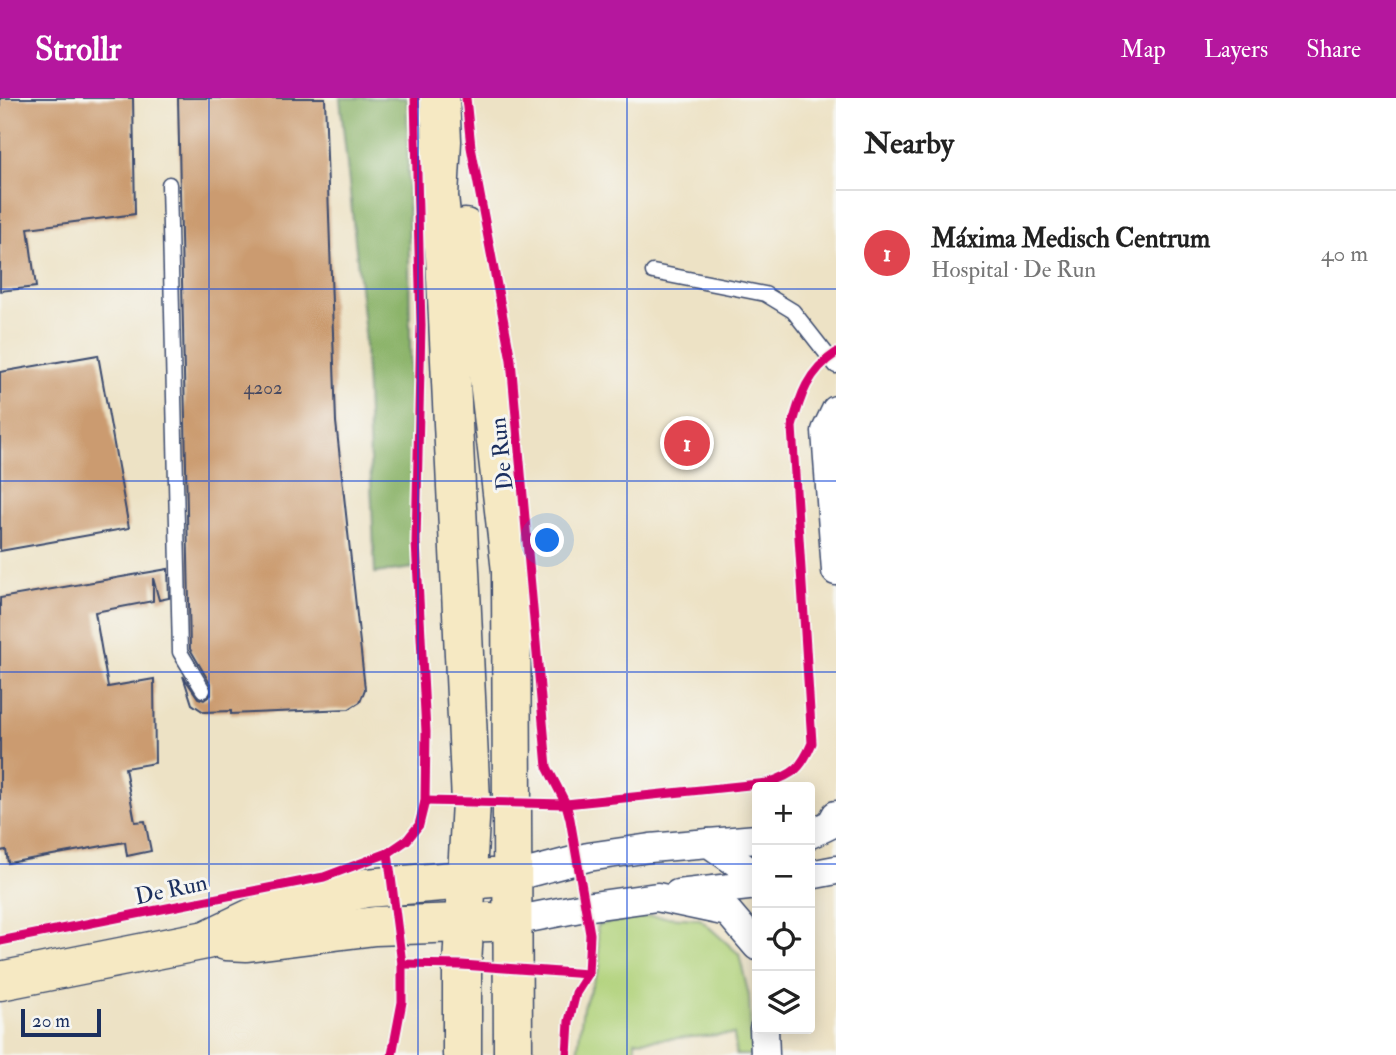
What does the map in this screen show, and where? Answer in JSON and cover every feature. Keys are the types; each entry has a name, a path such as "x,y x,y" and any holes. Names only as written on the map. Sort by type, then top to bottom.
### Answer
{"main road":[{"name":"De Run","path":"440,98 442,141 439,196 448,318 470,778 468,881 462,965 462,1055"},
{"name":"De Run","path":"442,141 462,209 489,380 510,571 513,1055"},
{"path":"206,940 272,911 366,888 512,877"},
{"path":"0,981 206,940 247,942 375,926 513,921"}],"street":[{"path":"836,410 826,431 836,571"},
{"path":"815,832 831,824 836,815"},
{"path":"512,877 588,857 650,848 752,840"},
{"path":"709,844 743,867 752,877"},
{"path":"815,874 836,870"},
{"path":"513,921 585,907 752,884"},
{"path":"657,897 728,912 752,940"},
{"path":"764,1034 765,1055"}],"lane":[{"path":"169,184 180,652 204,690"},
{"path":"653,272 765,294 793,311 836,366"}],"green space":[{"path":"340,98 407,98 413,568 375,573 364,325"},
{"path":"648,916 700,919 739,954 749,996 752,1055 736,1055 734,1034 635,1041 635,1055 577,1055 583,1007 600,966 597,925"}],"building":[{"path":"0,98 133,98 135,214 28,228 36,287 0,291"},
{"path":"178,98 325,98 336,422 365,689 360,702 349,709 231,714 231,711 204,712 192,704 183,676 198,698 204,700 211,695 211,685 190,649"},
{"path":"98,355 129,528 0,551 0,372"},
{"path":"168,569 169,598 159,600 153,578 153,601 95,612 108,687 154,679 155,763 125,768 135,822 145,821 151,851 127,856 125,842 8,863 6,850 0,851 0,598"}],"cycle path":[{"path":"0,941 324,877 388,853 407,840 419,825 425,801 426,732 416,542 421,325 415,98"},
{"path":"466,98 471,147 511,360 547,767 566,804 570,819 590,934 588,974 576,993 569,1021 567,1055"},
{"path":"425,801 566,804 768,783 784,777 800,765 812,743 792,427 806,385 818,368 836,353"},
{"path":"388,853 402,964 402,1002 392,1055"},
{"path":"402,964 462,965 588,974"}],"place":[{"name":"Máxima Medisch Centrum","path":"687,443"}]}
